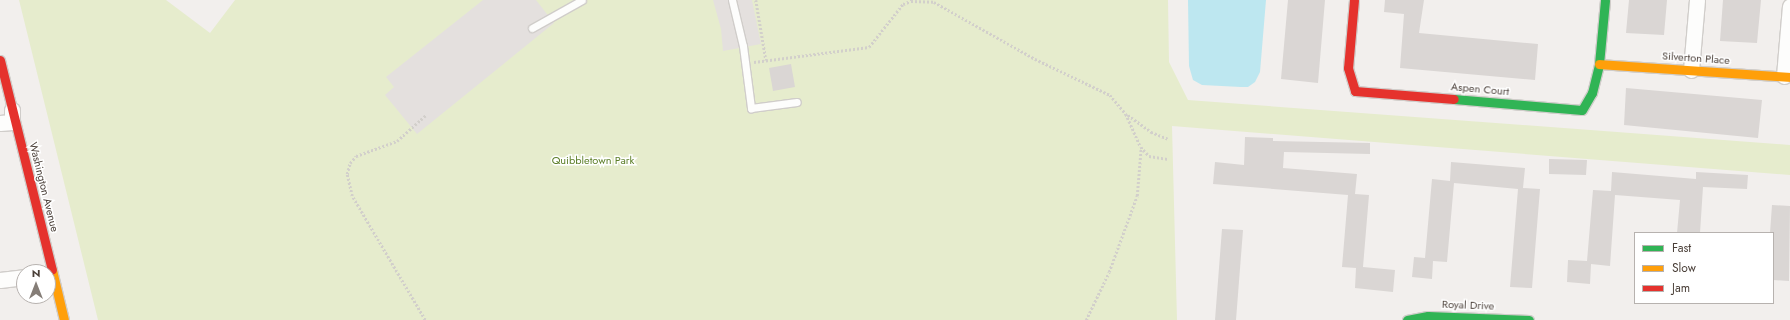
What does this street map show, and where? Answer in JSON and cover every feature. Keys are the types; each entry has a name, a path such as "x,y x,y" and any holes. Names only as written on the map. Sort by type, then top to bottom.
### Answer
{"street":[{"name":"Aspen Court","path":"1354,0 1348,68 1355,91 1582,110 1592,93 1600,64 1605,0"},
{"path":"1691,70 1697,0"},
{"path":"1787,76 1790,6"},
{"name":"Washington Avenue","path":"0,60 48,264"},
{"name":"Silverton Place","path":"1600,64 1787,76"},
{"path":"0,123 12,122 12,110"},
{"path":"0,280 16,278"},
{"name":"Washington Avenue","path":"56,293 64,320"},
{"name":"Royal Drive","path":"1407,320 1428,316 1529,320"}],"lane":[{"path":"532,28 582,0"},
{"path":"732,0 745,63 751,108 797,102"}],"path":[{"path":"756,0 766,60"},
{"path":"745,63 868,47 903,4 911,1 934,2 1068,76 1099,87 1110,95 1126,114 1151,132 1168,139"},
{"path":"1126,114 1141,147 1149,156 1169,159"},
{"path":"425,320 352,196 347,174 350,163 356,156 397,141 426,115"},
{"path":"1086,320 1109,272 1137,196 1141,147"}],"green space":[{"name":"Quibbletown Park","path":"19,0 166,0 210,33 235,0 1168,0 1169,62 1188,100 1790,145 1790,175 1172,126 1177,320 98,320"}],"shaded area":[{"path":"483,0 536,0 554,23 417,134 385,95 394,87 386,77"},
{"path":"713,0 752,0 761,44 723,51 721,29"}],"water":[{"path":"1188,0 1266,0 1260,72 1255,82 1248,87 1241,87 1202,85 1193,80 1189,66"}],"building":[{"path":"1288,0 1325,0 1318,83 1281,79"},
{"path":"1385,0 1424,0 1419,33 1538,44 1535,80 1400,68 1404,14 1384,12"},
{"path":"1629,0 1667,0 1664,35 1626,33"},
{"path":"1723,0 1761,0 1757,43 1720,41"},
{"path":"791,64 795,87 773,91 769,68"},
{"path":"1626,88 1762,100 1758,138 1624,125"},
{"path":"1245,137 1273,138 1273,141 1370,143 1370,154 1284,152 1283,168 1357,174 1355,194 1369,195 1363,267 1395,270 1393,292 1355,288 1356,268 1342,267 1348,195 1213,184 1215,162 1244,165"},
{"path":"1549,159 1587,160 1586,175 1549,174"},
{"path":"1451,162 1525,168 1523,188 1540,189 1532,288 1510,287 1518,189 1454,183 1447,262 1433,261 1432,279 1412,277 1414,257 1425,258 1432,179 1450,181"},
{"path":"1612,172 1696,179 1696,172 1748,175 1747,189 1703,187 1700,232 1677,232 1680,200 1615,195 1610,266 1591,264 1590,284 1567,282 1568,260 1587,261 1593,190 1611,191"},
{"path":"1772,205 1790,206 1789,281 1774,280 1774,232 1770,232"},
{"path":"1222,229 1243,230 1236,320 1215,320"}],"traffic: fast":[{"path":"1454,99 1582,110 1592,93 1599,64 1605,0"},
{"path":"1407,320 1428,316 1529,320"}],"traffic: slow":[{"path":"1599,64 1790,77"},
{"path":"56,287 64,320"}],"traffic: jam":[{"path":"1354,0 1348,68 1355,91 1454,99"},
{"path":"0,60 51,264"}]}
